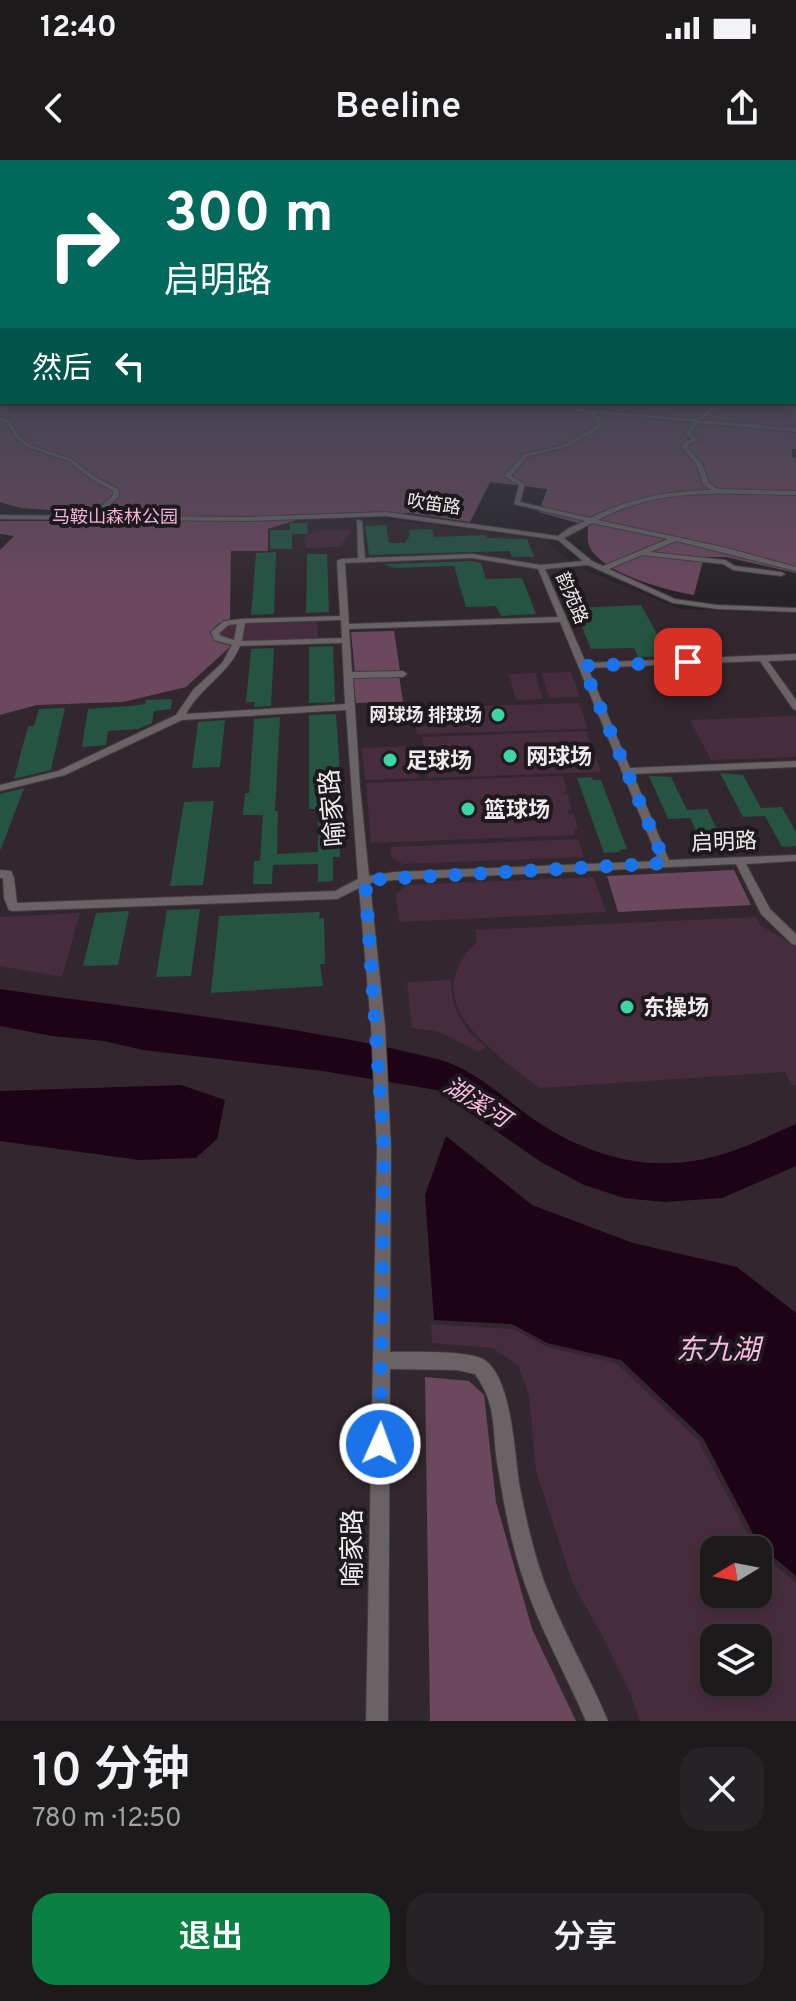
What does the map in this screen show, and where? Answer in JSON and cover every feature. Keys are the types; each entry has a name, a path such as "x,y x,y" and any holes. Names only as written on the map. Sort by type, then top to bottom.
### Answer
{"street":[{"path":"46,452 70,460 116,490 116,496 103,508 98,519"},
{"path":"540,452 526,455 507,476 522,484 516,503 796,569"},
{"path":"689,452 699,463 706,484 715,490"},
{"path":"796,493 715,490 644,498 604,510 560,538 589,563 673,601 717,607 796,610"},
{"name":"吹笛路","path":"0,517 249,519 386,514 560,538"},
{"path":"359,521 362,560 472,556 541,567 589,563"},
{"path":"603,569 675,539"},
{"path":"641,553 725,562 733,568 781,574"},
{"name":"喻家路","path":"362,560 341,561 349,707 378,1026 384,1162 377,1721"},
{"name":"韵苑路","path":"541,567 665,863"},
{"path":"346,640 240,644 217,638 215,632 227,623 241,621 344,623 563,619"},
{"path":"180,717 184,706 230,659 240,644 241,621"},
{"path":"583,666 796,657"},
{"path":"763,659 796,707"},
{"path":"348,675 403,674"},
{"path":"0,788 61,773 180,717 349,707"},
{"path":"627,771 796,764"},
{"name":"启明路","path":"0,874 7,874 11,884 8,897 13,907 337,895 365,880 796,858"},
{"path":"739,860 765,911 796,941"},
{"path":"382,1360 457,1362 480,1367 495,1385 502,1409 504,1448 514,1509 541,1601 597,1721"}],"shaded area":[{"path":"0,452 792,452 792,457 796,459 796,573 726,557 704,557 694,595 652,585 619,572 595,555 588,543 588,526 539,512 547,489 490,482 470,522 409,513 188,519 21,508 0,502"},
{"path":"306,517 402,521 546,540 575,566 681,609 796,613 796,1721 0,1721 0,715 37,705 123,702 231,646 215,641 210,633 218,624 230,619 231,551 268,529"},
{"path":"306,517 268,529 268,551 231,551 230,619 218,624 210,633 215,641 231,646 186,687 123,702 37,705 0,715 0,550 14,536 0,534 0,521 260,521"},
{"path":"352,530 340,547 306,548 304,538 315,531"},
{"path":"317,621 318,639 237,642 220,635 219,630 227,625"},
{"path":"394,631 400,671 355,673 351,632"},
{"path":"571,672 580,697 549,698 542,673"},
{"path":"535,673 543,699 516,700 509,674"},
{"path":"399,675 403,702 356,703 353,676"},
{"name":"网球场 排球场","path":"579,703 588,729 417,734 413,711 413,708"},
{"path":"796,716 796,757 711,760 690,720"},
{"name":"网球场","path":"586,731 601,772 428,778 422,737"},
{"name":"足球场","path":"416,746 419,778 365,780 362,748"},
{"name":"篮球场","path":"563,777 567,791 562,792 568,795 572,810 568,810 569,814 574,814 578,829 574,830 575,835 371,843 366,783"},
{"path":"578,839 584,857 403,864 391,857 390,847"},
{"path":"734,870 751,905 618,912 607,876"},
{"path":"594,877 606,912 399,922 396,894 406,885"},
{"path":"80,913 62,977 0,966 0,917"},
{"name":"东操场","path":"756,917 760,925 796,946 796,1085 792,1086 785,1072 539,1088 483,1042 457,1005 454,985 459,964 477,942 475,930"},
{"path":"451,980 453,1000 460,1018 486,1047 480,1052 437,1031 412,1028 407,982"},
{"path":"431,1324 514,1329 547,1347 616,1363 698,1440 749,1536 700,1536 700,1608 772,1608 772,1563 796,1583 796,1721 640,1721 603,1637 573,1584 536,1471 529,1395 518,1365 492,1348 432,1343"},
{"path":"425,1377 469,1381 484,1395 496,1502 532,1629 576,1721 430,1721"}],"water":[{"name":"湖溪河","path":"0,989 275,1027 437,1059 462,1068 551,1130 597,1152 622,1159 671,1163 697,1160 742,1148 796,1124 796,1166 722,1198 664,1202 624,1198 584,1185 541,1162 437,1090 323,1071 143,1050 104,1041 52,1036 0,1026"},
{"path":"181,1085 225,1100 217,1139 196,1158 139,1160 0,1141 0,1091"},
{"name":"东九湖","path":"446,1136 532,1205 633,1243 737,1267 796,1313 796,1576 772,1556 772,1536 754,1536 703,1438 621,1360 547,1343 512,1324 434,1320 425,1195"}],"building":[{"path":"290,523 307,523 308,534 292,534 292,549 270,549 270,530 290,530"},
{"path":"386,525 389,543 405,543 410,535 409,530 432,529 434,537 486,535 487,538 527,539 534,557 512,557 510,551 369,555 365,526"},
{"path":"276,552 274,614 251,615 256,553"},
{"path":"307,554 327,554 329,612 306,613"},
{"path":"481,563 486,579 522,578 536,614 501,616 496,606 466,607 454,566 394,568 384,564"},
{"path":"641,605 663,645 669,645 675,656 638,657 634,648 591,649 574,608"},
{"path":"333,646 335,702 309,703 309,647"},
{"path":"274,648 271,706 254,707 255,702 246,702 251,649"},
{"path":"172,699 171,709 154,711 152,723 138,729 108,731 106,745 82,747 88,709"},
{"path":"65,708 51,770 14,779 28,726 34,726 39,709"},
{"path":"336,714 343,815 338,815 340,857 333,857 333,881 318,882 318,864 273,865 272,884 253,884 254,861 260,861 263,815 243,815 245,793 249,793 254,719 280,717 275,811 278,811 277,854 318,852 318,809 309,809 309,715"},
{"path":"225,720 220,767 192,768 198,722"},
{"path":"720,773 743,775 761,808 782,807 796,832 796,846 782,847 765,816 743,817"},
{"path":"649,776 671,777 687,810 707,809 726,848 704,849 690,818 668,819"},
{"path":"592,777 593,780 601,780 627,849 620,852 604,853 577,778"},
{"path":"24,788 1,849 0,849 0,794"},
{"path":"214,801 203,885 170,886 184,802"},
{"path":"200,909 191,976 156,977 167,910"},
{"path":"129,911 118,965 83,966 96,913"},
{"path":"320,912 319,919 324,918 325,964 320,964 323,986 211,993 219,916"}],"place":[{"name":"网球场 排球场","path":"498,715"},
{"name":"网球场","path":"510,756"},
{"name":"足球场","path":"390,760"},
{"name":"篮球场","path":"468,809"},
{"name":"东操场","path":"627,1007"}],"route":[{"path":"380,1444 384,1148 378,1026 365,880 665,863 583,666 688,662"}],"park label":[{"name":"马鞍山森林公园","path":"115,517"}]}
